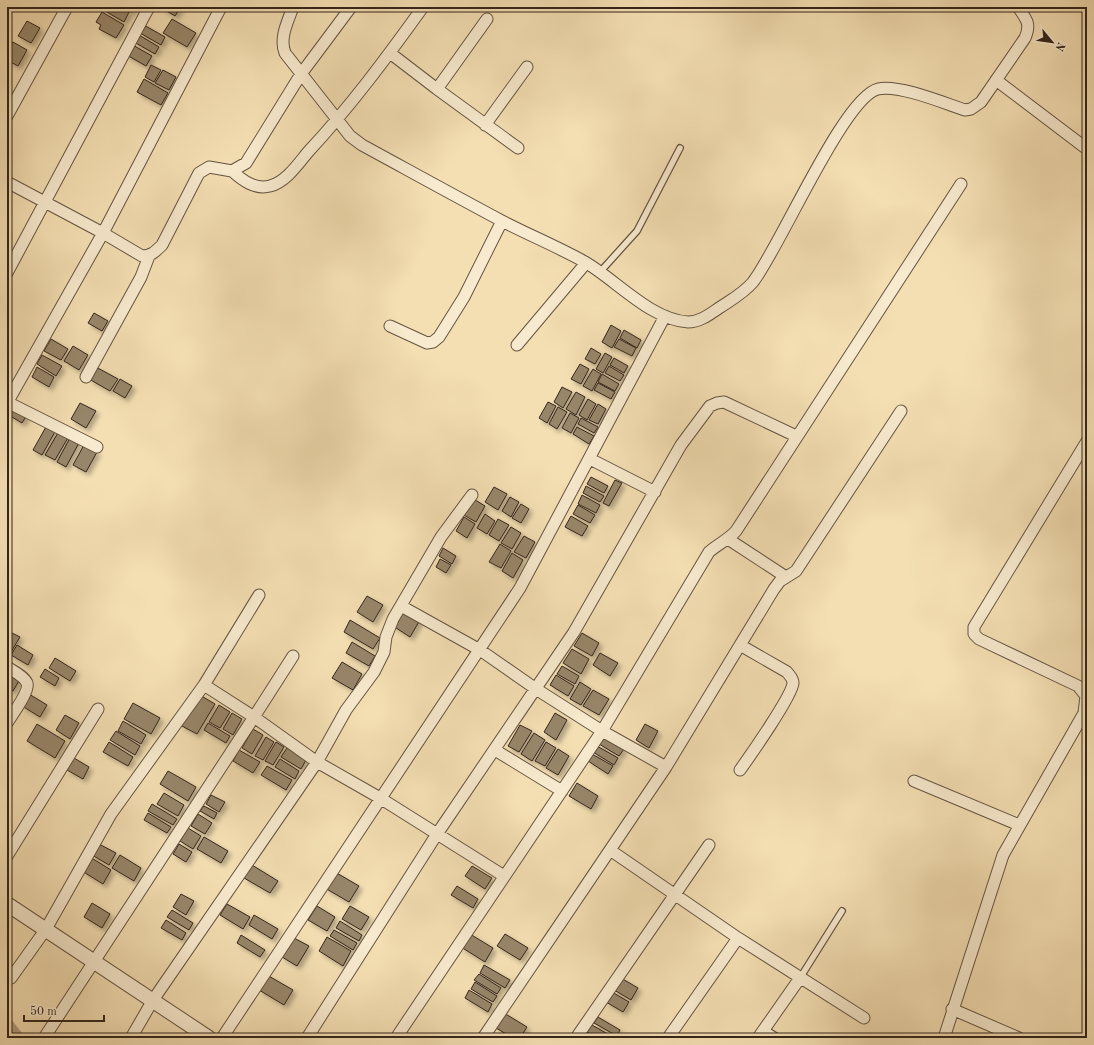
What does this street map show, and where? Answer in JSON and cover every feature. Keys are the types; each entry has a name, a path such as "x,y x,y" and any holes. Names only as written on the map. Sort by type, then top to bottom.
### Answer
{"street":[{"path":"7,116 67,7"},
{"path":"7,273 149,7"},
{"path":"97,447 7,402 103,233 221,7"},
{"path":"232,171 240,168 246,163 301,74 351,7"},
{"path":"86,377 141,277 149,256 162,245 199,173 208,167 232,171 248,183 260,186 270,186 288,174 337,121 390,53 423,7"},
{"path":"289,8 282,45 285,53 350,136 362,145 502,221 586,263 648,306 666,316 690,322 706,317 742,292 752,282 768,259 820,162 858,103 871,92 880,88 899,89 964,110 971,109 981,102 1025,38 1029,28 1028,22 1018,7"},
{"path":"437,89 486,19"},
{"path":"390,53 518,148"},
{"path":"486,125 527,67"},
{"path":"996,80 1087,149"},
{"path":"7,182 103,233 142,256 149,256"},
{"path":"396,1038 602,731 709,552 717,544 728,539 736,531 796,436 961,184"},
{"path":"390,326 427,343 433,342 439,337 464,297 502,221"},
{"path":"517,346 586,263"},
{"path":"222,1038 520,588 666,316"},
{"path":"307,1038 438,834 574,632 681,445 703,412 710,406 724,402 796,436"},
{"path":"483,1038 666,767 774,589 786,577 796,571 901,411"},
{"path":"944,1038 952,1009 976,943 1004,855 1084,713 1087,696 1078,686 979,639 974,634 974,627 1087,441"},
{"path":"590,459 655,492"},
{"path":"131,1038 153,1000 316,762 346,710 379,664 388,628 441,537 472,495"},
{"path":"728,539 786,577"},
{"path":"11,978 46,929 111,814 204,685 259,595"},
{"path":"401,606 480,650 536,689 602,731 666,767"},
{"path":"740,645 787,672 792,678 793,683 786,699 740,770"},
{"path":"44,1038 293,656"},
{"path":"7,667 24,678 28,684 27,691 7,723"},
{"path":"204,685 254,717 316,762 380,798 504,876"},
{"path":"7,856 98,709"},
{"path":"495,750 562,791"},
{"path":"914,781 1019,826"},
{"path":"576,1038 709,845"},
{"path":"610,850 675,893 738,938 864,1018"},
{"path":"7,904 209,1038"},
{"path":"668,1038 738,938"},
{"path":"762,1034 800,978"},
{"path":"952,1009 1019,1038"}],"lane":[{"path":"600,272 637,231 680,148"},
{"path":"800,978 842,911"},
{"path":"762,1034 779,1038"}],"building":[{"path":"108,7 121,7 129,12 124,22 105,11"},
{"path":"124,7 135,7 132,12"},
{"path":"160,7 181,7 175,16"},
{"path":"102,12 124,25 116,38 99,29 101,25 96,22"},
{"path":"172,19 196,33 187,47 163,33"},
{"path":"27,21 40,28 31,43 18,36"},
{"path":"144,25 165,37 161,45 140,33"},
{"path":"139,35 159,47 155,54 134,42"},
{"path":"13,42 27,50 18,66 7,60 7,52"},
{"path":"131,44 152,56 146,66 125,54"},
{"path":"151,65 161,70 154,82 145,77"},
{"path":"163,70 176,77 169,90 155,83"},
{"path":"144,79 168,93 161,105 137,92"},
{"path":"94,313 108,321 102,331 88,323"},
{"path":"611,325 621,331 612,348 602,342"},
{"path":"624,330 641,340 637,348 620,338"},
{"path":"51,339 68,349 61,360 44,351"},
{"path":"619,339 636,348 632,356 614,347"},
{"path":"73,346 88,355 79,370 64,361"},
{"path":"591,348 601,354 595,364 585,359"},
{"path":"605,353 612,357 603,373 596,369"},
{"path":"42,355 62,366 56,376 37,364"},
{"path":"614,358 628,366 624,373 610,365"},
{"path":"580,364 589,369 581,384 571,379"},
{"path":"609,366 624,375 620,381 605,373"},
{"path":"37,367 54,377 49,387 32,377"},
{"path":"96,367 118,379 110,391 89,379"},
{"path":"593,369 601,374 592,391 583,386"},
{"path":"602,374 619,384 615,391 598,382"},
{"path":"120,379 132,386 125,398 113,391"},
{"path":"598,383 615,392 611,399 594,390"},
{"path":"562,387 572,392 563,408 554,402"},
{"path":"576,392 585,397 576,415 566,409"},
{"path":"588,399 596,404 587,420 579,415"},
{"path":"548,402 556,406 547,423 539,418"},
{"path":"80,403 96,411 86,428 71,419"},
{"path":"598,404 606,409 598,424 589,420"},
{"path":"11,406 27,415 22,423 7,414"},
{"path":"558,407 567,412 557,429 549,424"},
{"path":"570,413 579,418 571,433 562,428"},
{"path":"581,418 598,427 594,433 578,424"},
{"path":"47,425 56,430 42,455 33,450"},
{"path":"577,427 594,436 589,444 573,434"},
{"path":"59,431 69,436 55,460 45,455"},
{"path":"71,436 80,441 66,467 57,462"},
{"path":"84,445 97,452 86,472 73,465"},
{"path":"591,477 608,486 604,493 587,484"},
{"path":"615,480 622,483 609,506 603,503"},
{"path":"586,486 604,496 600,502 583,493"},
{"path":"494,487 507,494 498,510 485,502"},
{"path":"582,495 600,505 596,513 578,504"},
{"path":"510,497 519,502 511,517 502,511"},
{"path":"472,498 485,506 476,522 462,514"},
{"path":"521,504 529,509 521,523 512,518"},
{"path":"578,505 595,515 590,523 573,514"},
{"path":"485,514 495,521 487,534 477,528"},
{"path":"571,516 588,526 582,536 565,527"},
{"path":"464,517 475,524 467,538 456,531"},
{"path":"498,519 509,525 499,541 489,535"},
{"path":"511,527 521,533 512,549 501,543"},
{"path":"524,536 535,542 526,558 514,552"},
{"path":"500,544 511,551 501,568 489,562"},
{"path":"443,548 456,556 452,564 439,556"},
{"path":"512,553 523,560 513,578 502,571"},
{"path":"440,559 451,565 446,573 436,567"},
{"path":"367,596 383,605 373,622 357,612"},
{"path":"402,610 420,620 410,637 393,626"},
{"path":"350,620 380,638 373,649 344,632"},
{"path":"10,632 20,637 11,652 7,650 7,636"},
{"path":"582,633 599,643 592,656 574,646"},
{"path":"352,642 375,656 369,666 346,653"},
{"path":"17,645 33,655 28,665 11,655"},
{"path":"572,649 589,659 581,674 563,663"},
{"path":"600,653 618,663 610,676 593,665"},
{"path":"55,658 76,671 70,681 49,668"},
{"path":"342,662 362,674 353,690 332,678"},
{"path":"562,666 579,676 575,684 557,674"},
{"path":"45,669 59,678 55,686 40,677"},
{"path":"7,672 20,679 13,691 7,688"},
{"path":"556,675 574,686 568,696 550,685"},
{"path":"580,682 591,689 581,705 570,699"},
{"path":"593,690 609,699 599,715 583,706"},
{"path":"29,694 47,705 40,717 22,706"},
{"path":"198,694 215,704 197,734 180,725"},
{"path":"133,703 160,718 151,734 124,719"},
{"path":"219,705 230,712 220,728 209,722"},
{"path":"232,713 242,719 233,735 223,729"},
{"path":"555,713 567,720 556,740 544,732"},
{"path":"65,715 79,723 70,739 56,730"},
{"path":"123,721 146,735 141,744 118,731"},
{"path":"208,723 230,736 226,743 204,730"},
{"path":"37,724 65,741 55,758 27,741"},
{"path":"645,724 658,731 649,748 636,740"},
{"path":"520,725 532,731 519,752 508,746"},
{"path":"253,729 263,735 252,754 242,748"},
{"path":"116,731 140,746 135,755 110,740"},
{"path":"534,733 545,740 532,761 521,754"},
{"path":"266,737 274,742 263,760 255,756"},
{"path":"604,737 624,749 619,756 599,744"},
{"path":"109,742 133,757 128,766 103,752"},
{"path":"276,742 284,747 273,765 265,761"},
{"path":"546,742 556,748 545,766 535,761"},
{"path":"597,746 618,758 614,765 593,752"},
{"path":"287,748 306,760 301,769 281,757"},
{"path":"558,749 569,756 558,775 546,768"},
{"path":"239,750 260,762 253,773 233,761"},
{"path":"592,754 613,766 608,774 588,761"},
{"path":"74,758 89,767 83,779 67,770"},
{"path":"280,759 299,771 295,779 275,767"},
{"path":"267,766 292,780 286,790 261,775"},
{"path":"168,771 196,787 188,801 160,784"},
{"path":"577,783 598,796 591,809 569,796"},
{"path":"164,793 184,805 178,816 157,804"},
{"path":"211,795 225,802 219,812 206,804"},
{"path":"152,804 177,819 173,825 148,811"},
{"path":"204,806 217,813 214,819 200,811"},
{"path":"148,813 171,827 167,833 144,820"},
{"path":"198,814 212,823 205,834 191,826"},
{"path":"188,828 201,836 193,849 180,841"},
{"path":"204,837 228,851 221,863 197,849"},
{"path":"99,844 116,853 109,865 92,855"},
{"path":"179,844 192,852 186,862 173,854"},
{"path":"120,855 141,868 134,881 112,868"},
{"path":"90,857 111,870 103,884 82,871"},
{"path":"252,865 278,881 270,893 244,878"},
{"path":"472,866 492,878 485,889 465,876"},
{"path":"335,872 359,886 349,902 325,888"},
{"path":"457,886 478,899 473,908 451,895"},
{"path":"181,894 194,901 186,915 173,907"},
{"path":"92,903 110,914 102,928 84,917"},
{"path":"227,904 250,917 243,929 220,915"},
{"path":"317,906 335,917 327,931 308,920"},
{"path":"350,906 369,917 361,930 342,919"},
{"path":"172,910 193,923 189,930 167,917"},
{"path":"254,915 278,929 272,939 249,925"},
{"path":"166,920 186,933 182,940 161,928"},
{"path":"340,921 362,935 359,941 336,928"},
{"path":"334,930 357,943 353,950 330,936"},
{"path":"470,934 493,948 485,962 461,947"},
{"path":"505,934 528,948 520,960 497,946"},
{"path":"241,935 265,950 260,957 237,943"},
{"path":"327,937 351,951 343,966 319,951"},
{"path":"294,938 309,946 297,966 282,957"},
{"path":"484,965 510,980 505,988 480,973"},
{"path":"479,974 501,988 497,994 474,980"},
{"path":"267,975 293,990 284,1005 259,990"},
{"path":"621,978 638,988 631,1000 614,990"},
{"path":"475,982 497,996 493,1002 471,989"},
{"path":"469,990 492,1004 488,1012 465,998"},
{"path":"612,992 629,1002 623,1012 606,1002"},
{"path":"504,1013 527,1027 520,1038 513,1038 496,1028"},
{"path":"598,1017 620,1030 617,1036 594,1023"},
{"path":"592,1025 613,1038 597,1038 587,1032"}],"waterway":[{"path":"7,1023 19,1038"}]}
